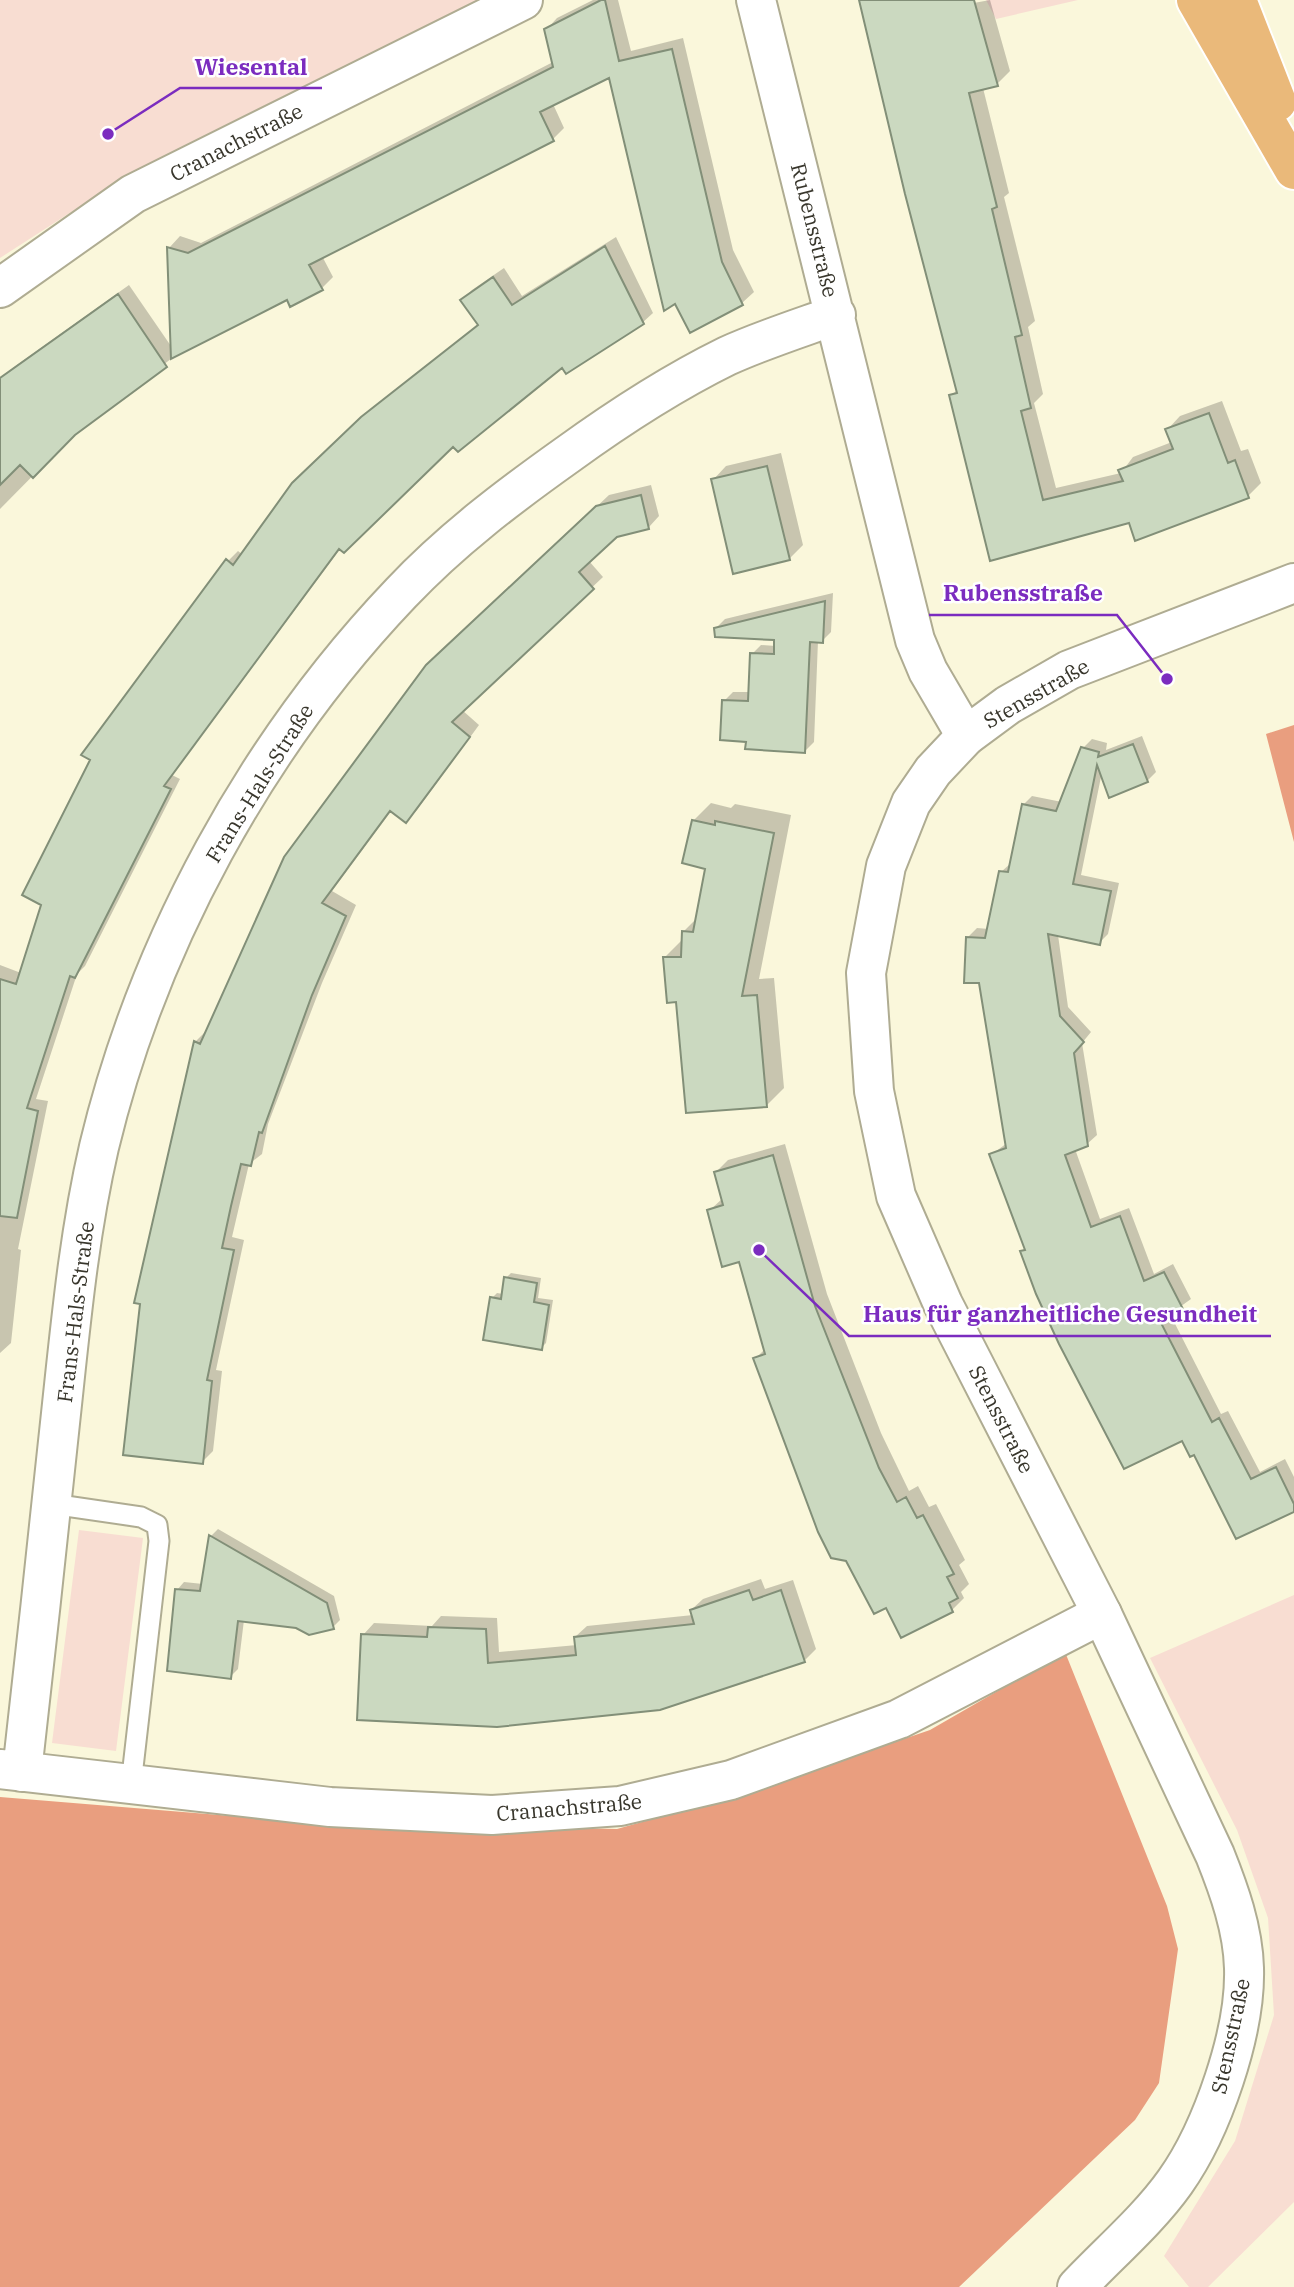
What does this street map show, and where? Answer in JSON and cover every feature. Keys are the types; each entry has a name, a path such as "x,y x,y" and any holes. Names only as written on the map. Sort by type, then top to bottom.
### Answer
{"highway":[{"path":"1196,0 1294,170"},
{"path":"1237,0 1294,148"}],"street":[{"name":"Cranachstraße","path":"0,288 134,194 523,0"},
{"name":"Rubensstraße","path":"757,0 915,640 928,671 966,736"},
{"name":"Frans-Hals-Straße","path":"11,1771 52,1504 80,1251 99,1148 132,1034 180,917 237,814 301,712 349,650 403,591 454,542 509,497 633,408 729,355 836,315"},
{"name":"Stensstraße","path":"1077,2287 1174,2184 1205,2136 1224,2080 1239,2012 1244,1968 1230,1892 1215,1855 1102,1614 943,1304 896,1196 874,1091 866,973 886,866 911,803 933,771 966,736 1008,705 1069,670 1294,583"},
{"name":"Cranachstraße","path":"11,1771 330,1807 492,1815 620,1806 731,1780 899,1719 1102,1614"}],"lane":[{"path":"52,1504 141,1517 157,1525 159,1541 131,1785"}],"shaded area":[{"path":"0,0 478,0 318,84 113,185 0,258"},
{"path":"986,0 1078,0 996,19"},
{"path":"1294,725 1294,842 1266,734"},
{"path":"79,1530 143,1538 116,1751 52,1743"},
{"path":"1294,1595 1294,2202 1208,2287 1189,2287 1164,2256 1235,2141 1274,2015 1268,1918 1237,1830 1150,1658"},
{"path":"1065,1652 1167,1906 1178,1949 1159,2083 1135,2120 959,2287 0,2287 0,1797 304,1822 617,1829 752,1791 930,1730"}],"building":[{"path":"605,0 619,61 672,49 722,262 743,305 690,333 675,304 664,311 609,78 540,112 554,141 309,265 323,290 290,307 287,300 171,359 167,247 188,253 553,67 544,29"},
{"path":"859,0 974,0 998,86 969,93 997,207 992,209 1022,335 1015,337 1031,408 1021,411 1043,500 1123,481 1118,470 1173,449 1165,429 1209,413 1228,463 1235,460 1249,498 1135,541 1129,523 990,561 949,395 957,393 905,194"},
{"path":"605,246 644,324 566,374 562,368 458,452 453,447 344,553 339,549 164,786 171,789 75,978 70,976 27,1108 38,1111 17,1218 0,1216 0,979 16,984 41,905 22,895 90,760 81,755 226,559 233,565 292,483 361,417 478,325 460,300 493,277 512,305"},
{"path":"118,294 167,367 75,435 33,478 20,465 0,485 0,378"},
{"path":"767,466 790,560 733,574 711,479"},
{"path":"641,495 649,529 617,537 579,572 594,589 452,722 470,737 406,823 390,811 322,903 346,916 312,995 262,1133 259,1132 251,1166 241,1164 222,1248 234,1250 207,1380 212,1381 203,1464 123,1455 140,1304 134,1303 194,1041 200,1044 284,857 426,665 596,506"},
{"path":"825,601 823,643 810,642 805,753 745,749 746,742 720,740 722,700 748,701 750,653 774,654 774,640 715,637 714,628"},
{"path":"1133,744 1148,782 1109,798 1097,765 1073,884 1111,891 1100,945 1048,934 1060,1016 1084,1042 1074,1053 1088,1146 1065,1155 1091,1227 1120,1216 1144,1281 1164,1272 1183,1309 1160,1321 1212,1422 1219,1418 1251,1479 1276,1467 1294,1504 1294,1512 1236,1539 1194,1455 1190,1457 1182,1441 1124,1469 1059,1344 1020,1251 1025,1250 989,1154 1006,1148 979,983 964,983 966,937 985,938 999,871 1008,872 1022,804 1056,811 1081,747 1099,752 1098,757"},
{"path":"692,820 715,825 715,821 774,833 742,996 757,995 767,1107 686,1113 676,1002 667,1003 663,957 681,957 682,931 693,932 705,869 682,863"},
{"path":"773,1155 815,1306 879,1468 897,1502 906,1497 917,1518 923,1515 954,1574 947,1577 958,1598 949,1603 953,1612 901,1638 886,1608 874,1614 846,1561 831,1558 818,1532 753,1358 765,1354 739,1262 722,1267 707,1210 723,1205 714,1172"},
{"path":"504,1277 537,1283 534,1302 549,1305 542,1350 483,1340 490,1297 501,1299"},
{"path":"209,1535 327,1603 334,1629 309,1635 296,1628 238,1621 231,1679 167,1671 175,1589 200,1591"},
{"path":"749,1590 753,1600 781,1590 805,1662 660,1710 497,1727 357,1720 361,1634 427,1637 428,1627 486,1629 488,1663 576,1655 574,1637 694,1624 690,1610"}],"place":[{"name":"Wiesental","path":"108,134"},
{"name":"Rubensstraße","path":"1167,679"},
{"name":"Haus für ganzheitliche Gesundheit","path":"759,1250"}]}
